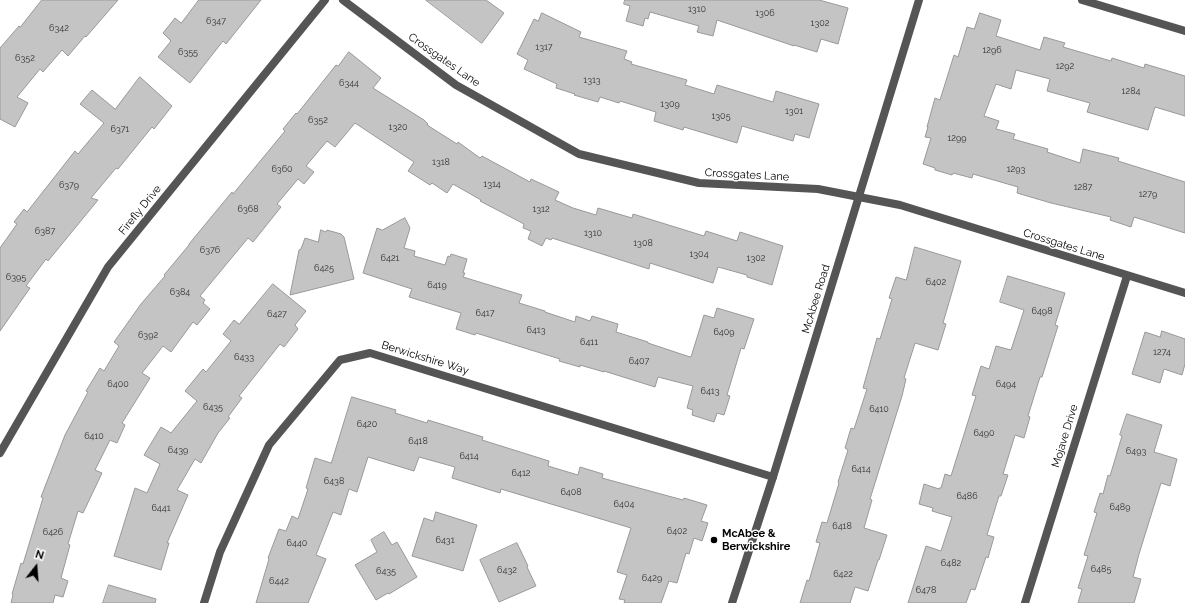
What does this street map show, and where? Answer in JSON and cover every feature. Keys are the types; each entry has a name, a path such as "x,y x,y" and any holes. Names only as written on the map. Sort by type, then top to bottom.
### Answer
{"street":[{"name":"Firefly Drive","path":"0,453 108,267 324,0"},
{"name":"Crossgates Lane","path":"343,0 456,85 579,154 699,184 818,189 900,205 1185,293"},
{"name":"McAbee Road","path":"732,603 773,477 919,0"},
{"path":"1082,0 1185,31"},
{"name":"Mojave Drive","path":"1025,603 1127,276"},
{"name":"Berwickshire Way","path":"204,603 220,552 269,445 340,360 370,353 773,477"}],"building":[{"path":"42,0 118,0 68,56 62,50 43,72 40,69 17,97 28,103 15,127 0,119 0,48 19,26 20,27"},
{"path":"199,0 261,0 226,44 223,41 190,83 158,57 171,41 163,33 175,18 181,23"},
{"path":"426,0 486,0 504,13 482,43"},
{"path":"625,0 819,0 848,8 838,44 821,39 817,52 794,46 717,20 713,36 697,32 699,26 650,12 648,19 645,18 643,26 626,21 630,6 624,4"},
{"path":"542,13 581,32 579,37 627,51 624,59 632,62 631,64 687,80 685,85 714,94 717,85 773,102 776,91 819,104 809,138 795,134 793,141 742,126 737,143 684,127 683,130 654,121 656,112 620,101 619,103 600,97 598,102 556,88 557,84 524,69 528,60 517,54 534,19 538,21"},
{"path":"980,13 1001,20 996,36 1040,50 1044,37 1065,43 1063,47 1111,61 1112,58 1144,68 1145,64 1185,76 1185,116 1155,107 1148,130 1087,112 1090,103 1047,91 1050,79 1016,70 1011,89 996,84 984,116 999,121 996,129 1015,134 1013,139 1048,149 1047,152 1080,163 1083,149 1119,158 1118,161 1185,182 1185,233 1134,217 1131,227 1110,220 1111,217 1051,203 1017,193 1018,187 973,174 972,178 953,173 952,175 935,170 935,168 923,164 931,138 925,137 935,98 940,100 954,55 958,57 967,27 974,29"},
{"path":"349,52 381,78 373,88 424,120 428,124 427,125 457,144 458,142 480,158 482,156 530,182 531,179 559,192 555,200 573,208 596,215 598,208 632,218 633,214 704,236 706,231 737,241 740,232 783,246 772,285 747,277 747,275 718,267 713,283 650,263 649,269 552,238 551,240 546,238 542,246 528,239 531,231 523,228 524,224 480,201 481,200 453,184 447,193 432,183 430,185 408,171 414,162 355,123 335,147 327,141 306,166 314,172 304,184 298,179 277,204 281,207 253,242 248,238 200,296 205,300 203,303 210,309 197,325 193,322 171,352 163,346 142,373 150,378 122,423 125,425 117,443 110,440 95,470 102,473 83,513 78,511 68,544 70,545 61,578 68,581 63,597 55,595 53,603 11,603 12,594 21,563 23,564 43,498 41,497 65,435 88,392 86,391 100,368 104,371 119,346 114,342 141,304 165,276 164,275 189,244 232,192 233,194 285,131 283,129 296,113 297,114 336,65 338,66"},
{"path":"140,77 172,106 154,129 152,127 118,169 116,168 91,198 98,200 48,261 46,259 26,286 30,288 0,331 0,248 17,224 14,222 24,209 27,212 75,151 78,154 104,123 80,104 92,90 115,109"},
{"path":"405,218 410,228 404,248 415,251 414,256 445,265 448,256 450,257 451,254 467,259 463,277 522,295 519,303 575,322 576,316 590,321 592,316 618,324 616,332 687,356 691,357 704,315 714,318 717,308 754,319 744,349 741,348 727,395 730,396 724,415 717,413 714,422 692,415 693,410 687,408 693,386 658,377 655,387 604,371 580,365 580,367 559,361 560,359 476,333 475,335 456,329 461,313 409,297 412,289 363,273 377,228 382,230"},
{"path":"321,230 341,234 344,237 354,279 290,295 299,250 301,249 305,238 318,242"},
{"path":"915,247 961,261 943,323 946,324 938,350 915,343 904,378 906,379 902,396 870,499 872,500 864,528 887,535 879,560 868,591 855,587 850,603 800,603 807,580 809,581 820,543 816,542 822,522 827,523 839,483 838,482 848,450 845,448 851,428 854,429 867,389 863,388 877,338 880,339 892,299 889,298 896,277 906,280"},
{"path":"1008,276 1065,293 1055,325 1058,326 1028,416 1030,417 1024,438 1015,435 1003,474 1008,475 1001,496 999,496 987,535 994,537 988,558 986,557 975,590 971,589 966,603 908,603 926,546 941,551 952,517 932,511 933,508 919,504 924,484 939,489 941,488 945,474 951,476 976,396 972,395 981,366 989,369 996,346 1011,350 1024,310 1000,302"},
{"path":"273,284 306,311 295,325 298,329 284,347 280,344 239,396 242,398 228,417 230,418 218,433 201,463 195,459 177,490 188,495 167,543 169,543 161,570 114,556 135,488 147,493 160,464 144,455 161,427 171,433 197,401 185,391 203,369 206,372 231,341 223,334 234,320 239,324"},
{"path":"1162,331 1185,339 1185,364 1182,375 1164,369 1160,383 1132,374 1145,332 1160,337"},
{"path":"352,397 396,410 395,413 427,423 428,420 483,437 482,440 549,461 548,466 578,475 580,467 603,474 602,478 707,505 701,521 708,523 702,541 694,538 689,554 686,553 677,583 669,581 661,603 624,603 625,600 619,599 627,575 617,572 631,528 501,489 500,493 452,478 455,467 419,457 414,471 368,457 357,492 349,489 341,515 333,512 316,555 326,559 308,603 256,603 269,559 268,558 279,529 286,531 292,516 298,519 308,489 306,488 315,458 331,463"},
{"path":"1127,414 1162,425 1154,452 1177,459 1170,486 1161,483 1139,554 1133,577 1141,579 1134,603 1078,603 1082,589 1078,588 1088,556 1084,555 1097,513 1094,512 1100,493 1103,494 1108,475 1110,476"},
{"path":"436,512 477,525 463,571 412,556 424,518 433,521"},
{"path":"384,532 392,545 397,542 417,577 376,600 355,565 377,552 371,540"},
{"path":"517,543 536,586 499,602 480,560"},
{"path":"109,585 156,599 155,603 103,603"}],"place":[{"name":"McAbee & Berwickshire","path":"714,540"}]}
